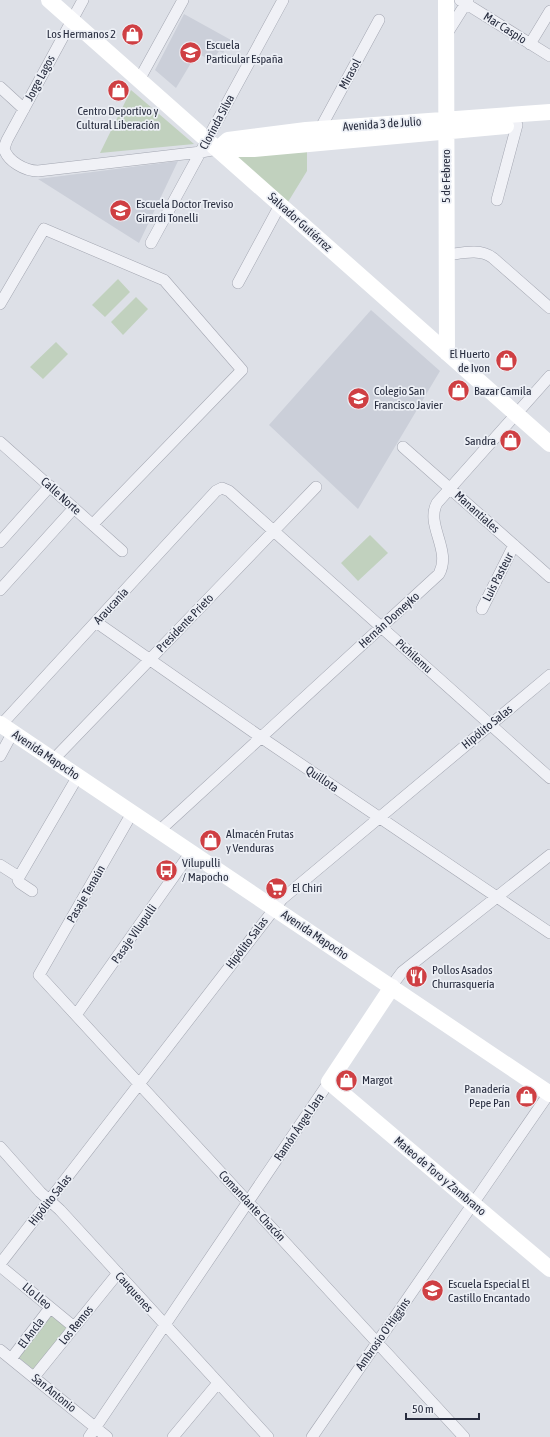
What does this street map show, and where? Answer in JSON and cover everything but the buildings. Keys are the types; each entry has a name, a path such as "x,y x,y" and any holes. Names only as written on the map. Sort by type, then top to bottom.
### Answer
{"main road":[{"name":"Salvador Gutiérrez","path":"49,0 139,80 209,147 280,204 550,444"},
{"name":"5 de Febrero","path":"446,0 447,353"},
{"name":"Avenida 3 de Julio","path":"209,147 254,149 550,112"},
{"name":"Avenida 3 de Julio","path":"209,147 228,140 320,129 446,125 517,125 550,122"},
{"name":"Avenida Mapocho","path":"5,727 550,1093"},
{"name":"Ramón Ángel Jara","path":"329,1082 392,987"},
{"name":"Mateo de Toro y Zambrano","path":"329,1082 550,1269"}],"street":[{"name":"Jorge Lagos","path":"8,157 5,151 5,144 83,0"},
{"path":"139,80 183,0"},
{"name":"Clorinda Silva","path":"151,243 209,147 283,0"},
{"path":"446,36 464,1"},
{"name":"Mar Caspio","path":"464,1 550,56"},
{"path":"530,44 550,11"},
{"name":"Mirasol","path":"320,129 379,20"},
{"path":"0,87 24,108"},
{"path":"497,200 517,125"},
{"name":"Avenida 3 de Julio","path":"8,157 26,169 38,171 209,147"},
{"path":"238,284 280,204"},
{"path":"0,304 44,229 164,280 242,370 92,524"},
{"path":"447,254 476,252 487,254 550,308"},
{"name":"Hernán Domeyko","path":"159,831 436,578 442,569 443,554 434,514 437,503 550,376"},
{"name":"Calle Norte","path":"0,442 122,551"},
{"name":"Manantiales","path":"403,447 550,577"},
{"path":"0,542 50,486"},
{"name":"Presidente Prieto","path":"54,760 316,486"},
{"name":"Pichilemu","path":"222,488 229,491 550,778"},
{"name":"Araucanía","path":"0,756 5,727 96,622 216,491 222,488"},
{"path":"0,590 74,508"},
{"name":"Luis Pasteur","path":"482,609 514,545"},
{"name":"Quillota","path":"96,622 262,738 550,933"},
{"name":"Hipólito Salas","path":"0,1265 274,908 290,890 550,675"},
{"path":"32,892 19,882 19,877 78,776"},
{"name":"Pasaje Tenaún","path":"39,975 132,812"},
{"name":"Pasaje Vilupulli","path":"76,1015 191,852"},
{"name":"Ramón Ángel Jara","path":"392,987 402,972 550,855"},
{"path":"0,865 19,877"},
{"name":"Comandante Chacón","path":"39,975 464,1437"},
{"name":"Ramón Ángel Jara","path":"89,1437 166,1326 329,1082"},
{"name":"Ambrosio O'Higgins","path":"312,1437 550,1093"},
{"name":"Cauquenes","path":"0,1147 40,1192 60,1210 268,1437"},
{"name":"Llo Lleo","path":"0,1265 74,1327"},
{"name":"Los Remos","path":"34,1377 118,1273"},
{"name":"El Ancla","path":"11,1359 50,1308"},
{"name":"San Antonio","path":"0,1350 107,1437"},
{"path":"173,1437 218,1383"}],"shaded area":[{"name":"Escuela Particular España","path":"184,14 231,40 223,53 219,51 212,61 197,53 176,88 155,70"},
{"name":"Escuela Doctor Treviso Girardi Tonelli","path":"178,161 139,243 38,179"},
{"name":"Colegio San Francisco Javier","path":"371,310 440,371 358,509 269,425"}],"green space":[{"path":"131,90 194,144 100,153"},
{"path":"307,152 307,171 288,202 235,156"},
{"path":"118,279 130,292 105,317 92,305"},
{"path":"136,297 148,309 123,335 111,322"},
{"path":"56,342 68,354 43,379 30,367"},
{"path":"370,535 388,553 358,581 341,563"},
{"path":"52,1315 68,1327 34,1370 18,1357"}],"place":[{"name":"Los Hermanos 2","path":"132,34"},
{"name":"Escuela Particular España","path":"191,52"},
{"name":"Centro Deportivo y Cultural Liberación","path":"118,90"},
{"name":"Escuela Doctor Treviso Girardi Tonelli","path":"121,211"},
{"name":"El Huerto de Ivon","path":"506,361"},
{"name":"Bazar Camila","path":"458,391"},
{"name":"Colegio San Francisco Javier","path":"358,398"},
{"name":"Sandra","path":"511,441"},
{"name":"Almacén Frutas y Venduras","path":"210,841"},
{"name":"Vilupulli / Mapocho","path":"167,870"},
{"name":"El Chiri","path":"277,888"},
{"name":"Pollos Asados Churrasquería","path":"417,977"},
{"name":"Margot","path":"347,1080"},
{"name":"Panadería Pepe Pan","path":"526,1096"},
{"name":"Escuela Especial El Castillo Encantado","path":"433,1291"}]}
